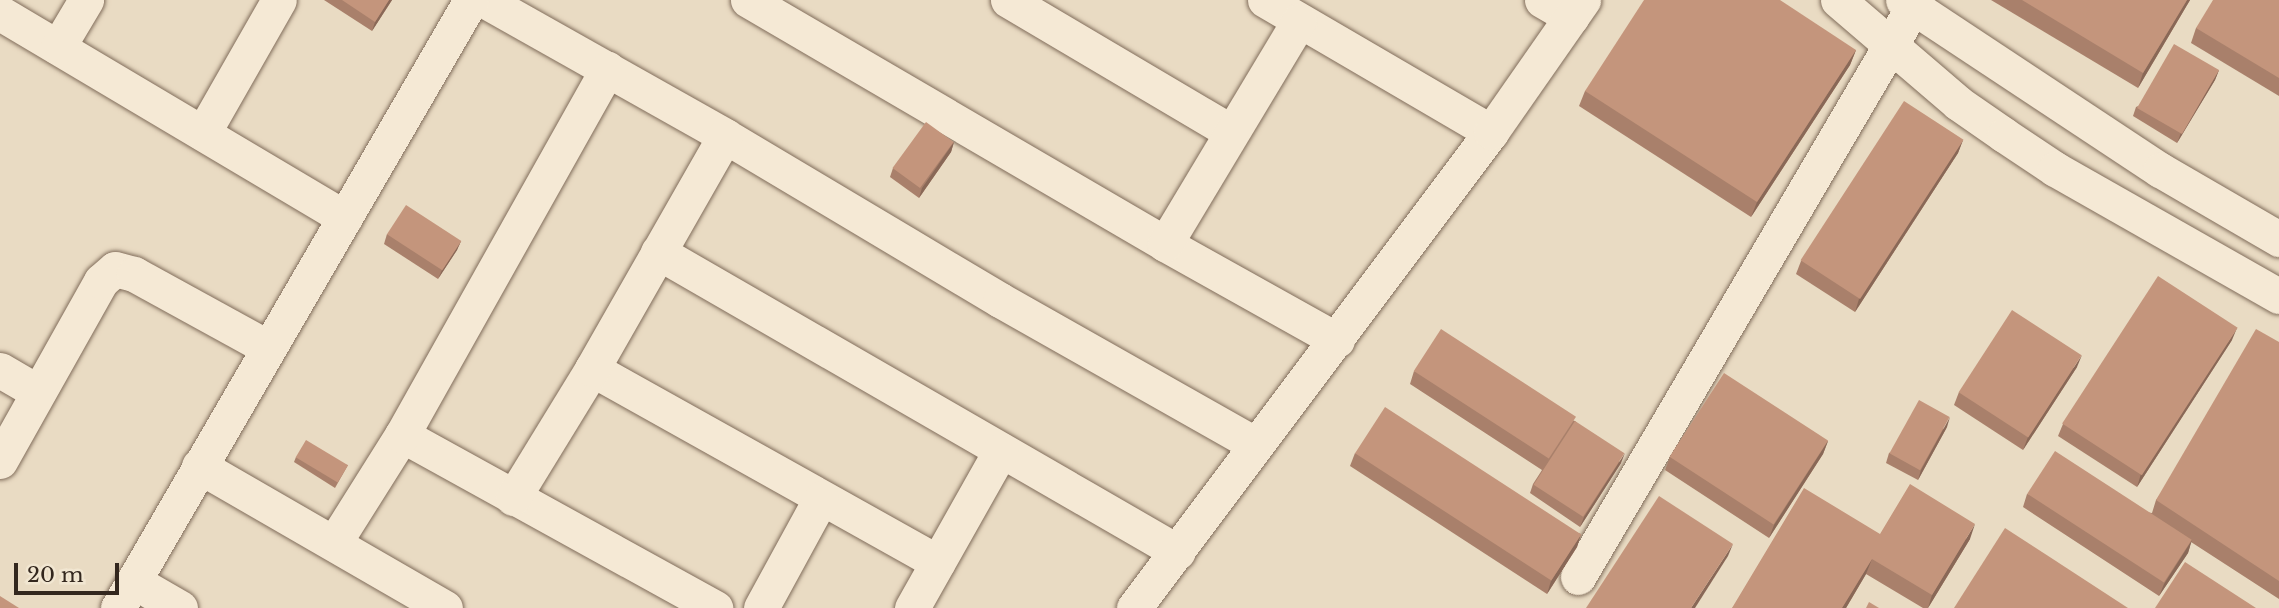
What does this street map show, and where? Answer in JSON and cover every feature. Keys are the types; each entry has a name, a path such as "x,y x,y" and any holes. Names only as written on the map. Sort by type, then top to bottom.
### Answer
{"street":[{"path":"58,47 86,0"},
{"path":"203,133 279,0"},
{"path":"180,608 126,595 267,347 471,0"},
{"path":"484,0 725,136 1000,300 1256,444"},
{"path":"748,0 793,11 1165,244 1338,340"},
{"path":"1008,0 1231,132"},
{"path":"1265,0 1491,132"},
{"path":"1134,608 1256,444 1338,340 1491,132 1577,9 1542,0"},
{"path":"1838,0 1958,103 2055,169 2279,296"},
{"path":"1578,577 1891,47 1911,3 2160,170 2279,239"},
{"path":"0,13 345,218"},
{"path":"1165,244 1299,21"},
{"path":"334,543 402,435 607,69"},
{"path":"513,498 592,369 725,136"},
{"path":"658,252 1178,552"},
{"path":"0,461 101,281 115,269 134,274 267,347"},
{"path":"592,369 938,562"},
{"path":"0,370 38,392"},
{"path":"402,435 715,608"},
{"path":"912,608 1002,450"},
{"path":"200,466 445,608"},
{"path":"761,608 821,498"}],"building":[{"path":"342,0 389,0 375,22"},
{"path":"1644,0 1780,0 1856,50 1757,202 1585,91"},
{"path":"2022,0 2187,0 2143,73"},
{"path":"2213,0 2279,0 2279,78 2196,28"},
{"path":"2174,44 2219,70 2182,134 2137,108"},
{"path":"1904,101 1964,140 1860,299 1801,260"},
{"path":"926,122 954,142 920,188 892,168"},
{"path":"406,205 461,241 442,270 387,234"},
{"path":"2158,276 2238,328 2142,475 2062,424"},
{"path":"2012,310 2082,355 2028,437 1959,392"},
{"path":"1441,329 1576,417 1549,459 1414,371"},
{"path":"2256,329 2279,342 2279,581 2156,500"},
{"path":"1724,373 1828,441 1774,524 1670,457"},
{"path":"1919,400 1950,417 1920,470 1889,453"},
{"path":"1385,407 1581,534 1551,581 1355,453"},
{"path":"1575,421 1624,453 1583,517 1534,485"},
{"path":"306,440 348,465 338,482 296,457"},
{"path":"2055,451 2192,540 2164,583 2027,494"},
{"path":"1910,484 1975,524 1932,595 1872,559 1842,608 1732,608 1804,488 1880,534"},
{"path":"1659,496 1733,544 1691,608 1586,608"},
{"path":"2005,528 2128,608 1954,608"},
{"path":"2185,562 2256,608 2155,608"},
{"path":"0,596 19,608 0,608"},
{"path":"1869,602 1879,608 1866,608"}]}
